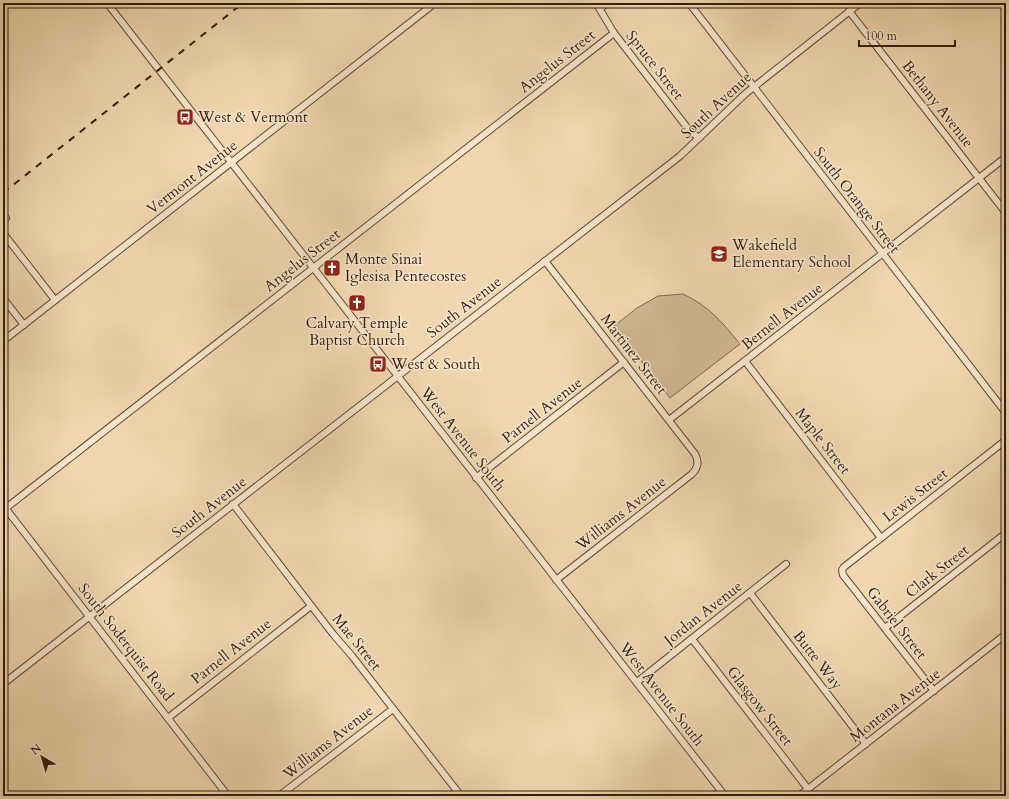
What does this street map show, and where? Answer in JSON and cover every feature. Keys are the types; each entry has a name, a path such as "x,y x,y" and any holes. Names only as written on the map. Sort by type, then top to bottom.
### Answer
{"street":[{"name":"West Avenue South","path":"107,3 725,796"},
{"name":"Vermont Avenue","path":"4,339 24,325 435,3"},
{"name":"Angelus Street","path":"598,6 607,3"},
{"name":"South Orange Street","path":"689,3 753,88 1006,413"},
{"name":"South Avenue","path":"3,684 680,156 753,88 860,3"},
{"name":"Spruce Street","path":"598,6 614,33 690,130 699,138"},
{"name":"Bethany Avenue","path":"849,11 1006,213"},
{"name":"Angelus Street","path":"4,506 313,268 614,33"},
{"name":"Bernell Avenue","path":"669,420 1006,157"},
{"path":"3,233 55,300"},
{"name":"Martinez Street","path":"545,261 695,454 698,464"},
{"path":"3,298 24,325"},
{"name":"Maple Street","path":"745,361 881,538"},
{"name":"Parnell Avenue","path":"476,478 624,362"},
{"name":"Lewis Street","path":"842,570 1006,440"},
{"name":"Williams Avenue","path":"556,580 692,474 698,464"},
{"name":"Mae Street","path":"233,504 311,606 461,796"},
{"name":"South Soderquist Road","path":"4,506 228,796"},
{"name":"Clark Street","path":"885,628 1006,533"},
{"name":"Jordan Avenue","path":"637,682 786,564"},
{"name":"Gabriel Street","path":"842,570 843,575 934,691"},
{"name":"Butte Way","path":"750,593 866,744"},
{"name":"Parnell Avenue","path":"168,718 311,606"},
{"name":"Montana Avenue","path":"799,796 1006,634"},
{"name":"Glasgow Street","path":"692,639 808,789"},
{"name":"Williams Avenue","path":"279,796 393,709"}],"shaded area":[{"path":"683,294 708,309 740,344 670,398 614,326 637,308 658,296"}],"railway":[{"path":"3,193 243,3"}],"place":[{"name":"West & Vermont","path":"185,117"},
{"name":"Wakefield Elementary School","path":"719,254"},
{"name":"Monte Sinai Iglesisa Pentecostes","path":"332,268"},
{"name":"Calvary Temple Baptist Church","path":"357,303"},
{"name":"West & South","path":"378,364"}]}
